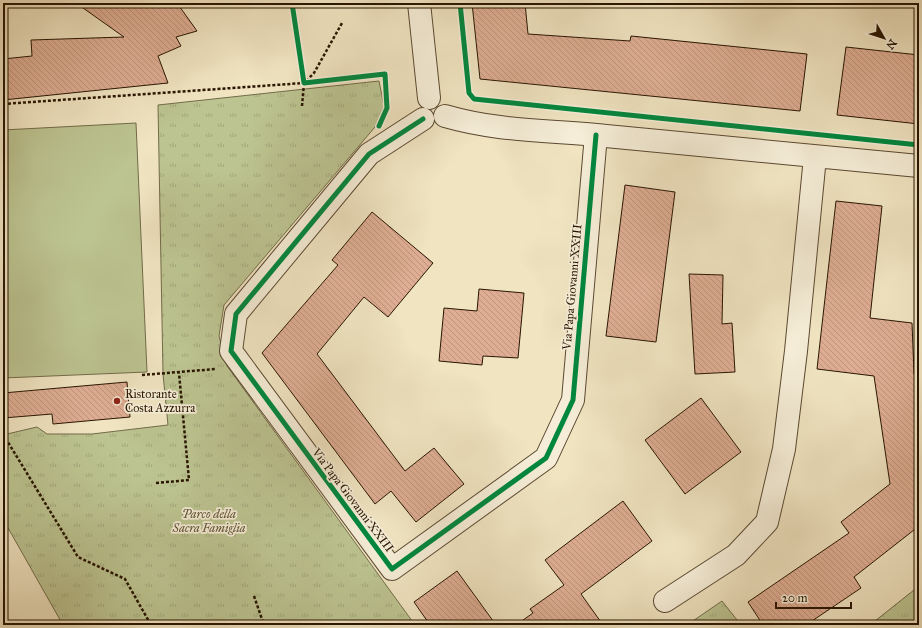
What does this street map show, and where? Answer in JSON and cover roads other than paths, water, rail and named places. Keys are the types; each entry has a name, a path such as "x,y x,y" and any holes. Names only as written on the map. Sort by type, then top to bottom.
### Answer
{"street":[{"path":"419,3 429,98"},
{"path":"429,98 438,98 444,104 445,116 435,124 431,124 423,119 420,107 429,98"},
{"path":"445,116 474,124 556,134 596,135 919,166"},
{"name":"Via Papa Giovanni XXIII","path":"423,119 369,154 236,314 231,351 392,569 546,458 573,400 596,135"},
{"path":"665,601 736,555 767,522 784,449 796,351 815,157"}],"place":[{"name":"Ristorante Costa Azzurra","path":"117,401"}],"park label":[{"name":"Parco della Sacra Famiglia","path":"209,521"}]}
